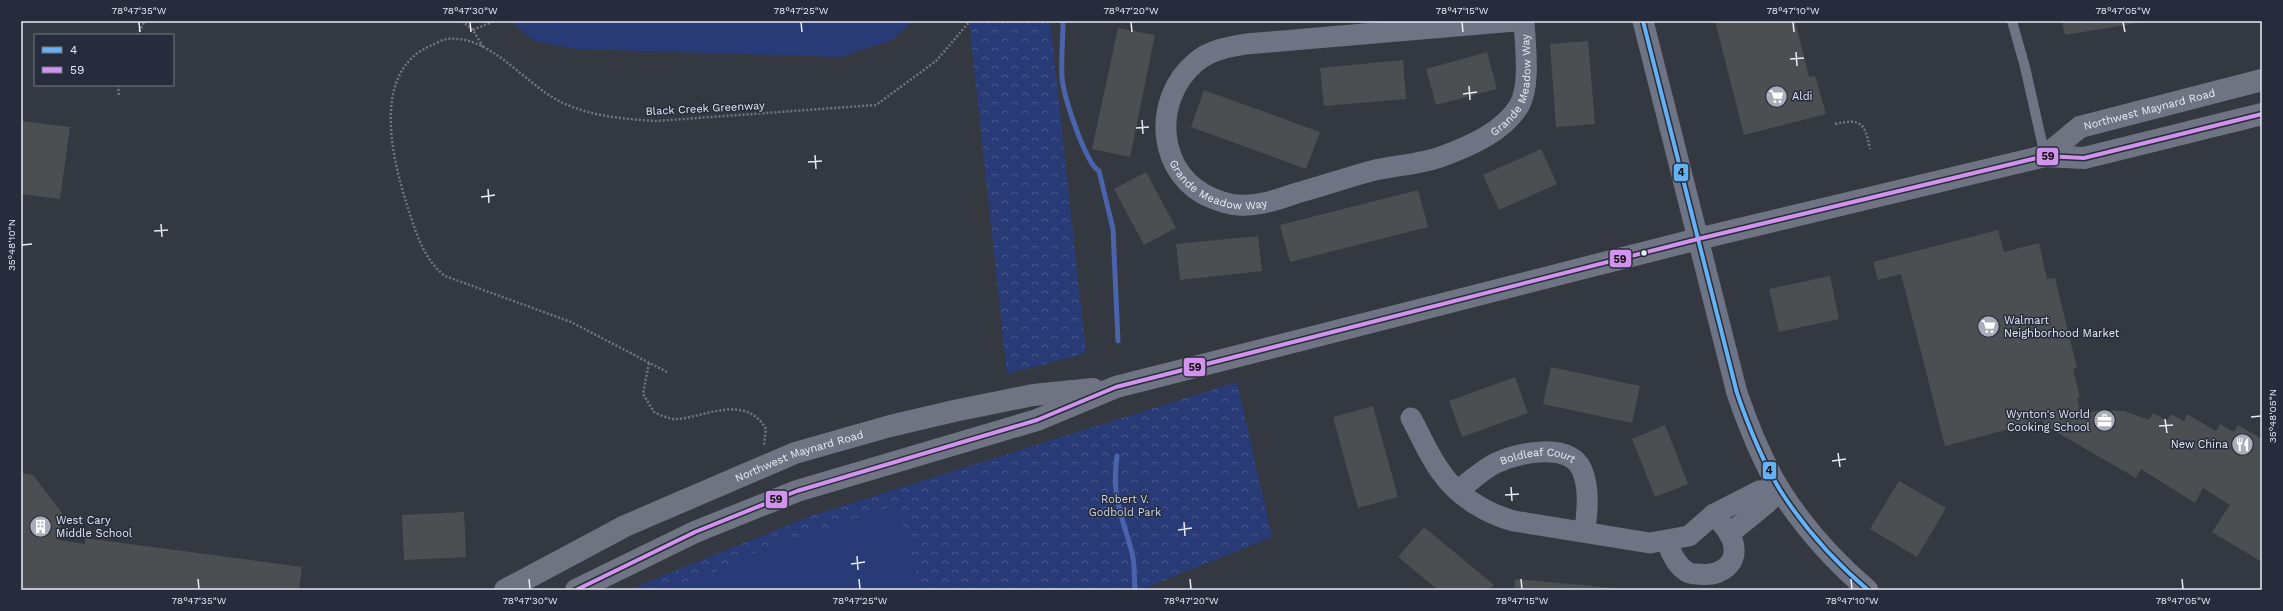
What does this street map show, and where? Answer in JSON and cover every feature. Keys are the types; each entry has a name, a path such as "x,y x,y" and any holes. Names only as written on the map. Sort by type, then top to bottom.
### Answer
{"main road":[{"name":"Northwest Maynard Road","path":"2045,156 2080,127 2262,80"},
{"name":"Northwest Maynard Road","path":"576,590 696,532 797,491 1038,420 1116,387 1698,239 2045,156 2084,158 2262,114"},
{"name":"Northwest Maynard Road","path":"505,590 625,526 795,453 890,426 1033,395 1116,387"}],"street":[{"name":"Grande Meadow Way","path":"1515,21 1246,44 1210,53 1197,61 1184,73 1175,86 1168,102 1166,120 1167,144 1172,160 1178,172 1200,192 1212,198 1239,205 1265,203 1371,171 1443,156 1486,137 1500,127 1519,106 1524,94 1526,79 1524,21"},
{"path":"1643,21 1737,393 1746,418 1780,490 1818,539 1846,571 1868,590"},
{"path":"1411,418 1441,473 1458,490 1494,516 1514,521 1585,531 1650,543 1689,536 1714,514 1758,491 1780,490"},
{"name":"Boldleaf Court","path":"1458,490 1494,463 1542,451 1557,452 1573,458 1582,470 1587,486 1585,531"},
{"path":"1728,534 1767,503 1780,490"},
{"path":"1666,541 1677,564 1688,573 1710,575 1722,572 1729,565 1733,554 1732,539 1714,514"}],"lane":[{"path":"2012,21 2025,67 2045,156"}],"path":[{"path":"138,34 145,21"},
{"path":"462,21 473,30 483,47"},
{"name":"Black Creek Greenway","path":"667,372 571,322 444,276 435,268 428,258 411,216 396,172 391,137 394,90 404,66 423,49 446,39 465,40 483,47 558,100 578,109 612,117 656,121 876,105 936,61 970,21"},
{"path":"473,30 492,22"},
{"path":"118,86 119,96"},
{"path":"1835,124 1851,121 1859,123 1866,131 1870,149"},
{"path":"649,363 643,394 654,412 676,420 727,408 746,411 756,417 766,429 766,439 761,449"}],"green space":[{"path":"510,21 913,21 892,40 841,57 577,49 534,41"},
{"path":"969,21 1050,21 1086,353 1007,374"},
{"name":"Robert V. Godbold Park","path":"1237,382 1272,537 1140,590 628,590 810,516"},
{"path":"896,505 922,590 660,590 734,566 739,558"}],"building":[{"name":"Aldi","path":"1715,21 1795,21 1809,77 1815,76 1826,114 1744,135"},
{"path":"2062,21 2143,21 2143,22 2065,35"},
{"path":"1118,28 1155,35 1130,157 1092,149"},
{"path":"1588,41 1595,124 1556,127 1550,44"},
{"path":"1487,52 1497,89 1436,105 1426,69"},
{"path":"1403,60 1406,99 1324,106 1320,68"},
{"path":"1204,90 1320,132 1306,169 1191,127"},
{"path":"21,121 70,127 60,199 21,194"},
{"path":"1541,149 1557,184 1499,210 1483,175"},
{"path":"1146,172 1176,228 1144,245 1114,189"},
{"path":"1418,190 1428,227 1290,262 1280,225"},
{"path":"1998,230 2004,252 2039,243 2047,279 2055,278 2077,368 2073,369 2080,398 2077,398 2081,414 2101,410 2124,411 2149,420 2153,413 2167,421 2171,414 2184,421 2187,414 2216,431 2220,424 2234,432 2238,425 2262,439 2262,562 2212,532 2230,505 2203,488 2195,503 2141,469 2136,478 2044,425 2043,420 1945,446 1901,274 1878,280 1873,262"},
{"path":"1258,236 1262,271 1180,280 1176,244"},
{"path":"1830,276 1839,319 1779,332 1769,289"},
{"path":"1551,367 1640,386 1632,423 1543,404"},
{"path":"1515,377 1528,413 1462,437 1449,401"},
{"path":"1373,406 1398,497 1358,508 1333,417"},
{"path":"1665,425 1688,484 1655,497 1632,439"},
{"name":"West Cary Middle School","path":"21,473 33,475 62,513 59,540 85,544 85,538 302,567 299,590 21,590"},
{"path":"1899,481 1946,508 1917,557 1870,529"},
{"path":"464,512 466,557 404,560 402,515"},
{"path":"1424,527 1494,585 1489,590 1438,590 1398,557"},
{"path":"1515,579 1613,588 1612,590 1514,590"}],"waterway":[{"path":"1063,21 1063,86 1070,112 1081,142 1093,165 1099,171 1113,229 1118,341"},
{"path":"1117,456 1115,483 1116,495 1133,557 1135,590"}],"transit line":[{"name":"4","path":"1643,21 1737,393 1751,430 1773,479 1799,517 1832,556 1868,590"},
{"name":"59","path":"576,590 695,532 797,491 1037,420 1116,387 1698,239 2045,156 2084,158 2262,114"}],"place":[{"name":"Aldi","path":"1777,96"},
{"name":"Walmart Neighborhood Market","path":"1988,326"},
{"name":"Wynton's World Cooking School","path":"2105,420"},
{"name":"New China","path":"2243,444"},
{"name":"West Cary Middle School","path":"41,526"}]}
